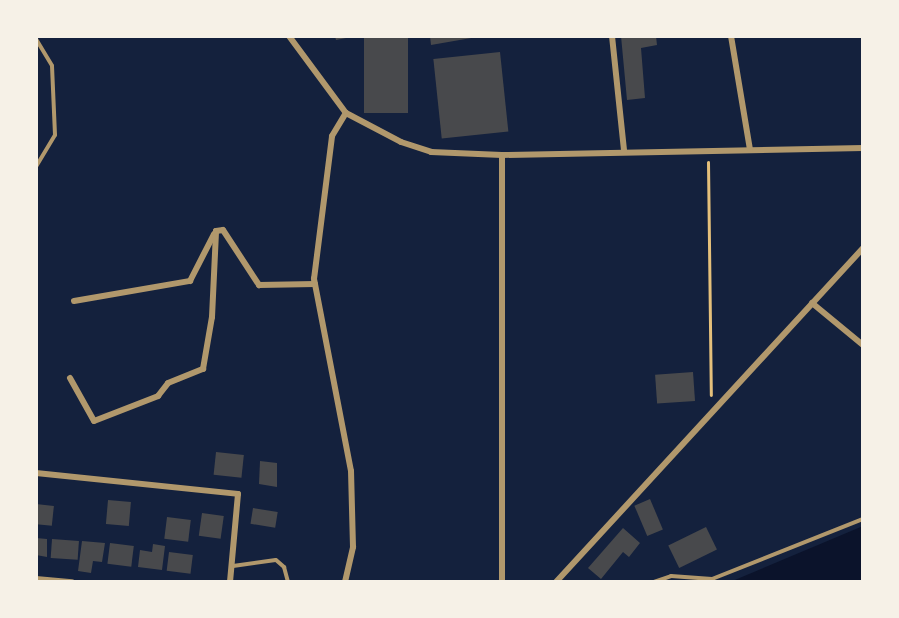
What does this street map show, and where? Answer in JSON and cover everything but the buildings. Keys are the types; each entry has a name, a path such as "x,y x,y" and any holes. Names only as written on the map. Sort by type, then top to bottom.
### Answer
{"street":[{"path":"289,36 346,113 401,142 431,152 502,155 624,150 863,148"},
{"path":"612,36 624,150"},
{"path":"731,36 750,149"},
{"path":"345,582 353,547 351,471 315,284 315,251 332,136 346,113"},
{"path":"502,155 502,582"},
{"path":"216,231 223,230 259,285 315,284"},
{"path":"74,301 190,281 216,231"},
{"path":"69,378 94,421 158,396 168,383 203,369 212,317 216,231"},
{"path":"556,582 863,248"},
{"path":"812,303 863,345"},
{"path":"36,473 238,494 230,582"},
{"path":"36,579 72,582"}],"lane":[{"path":"36,39 52,66 55,135 36,167"},
{"path":"654,582 671,576 712,579 863,519"},
{"path":"232,566 276,560 284,567 288,582"}],"path":[{"path":"708,150 711,412"}],"water":[{"path":"863,526 863,582 730,582"}]}
